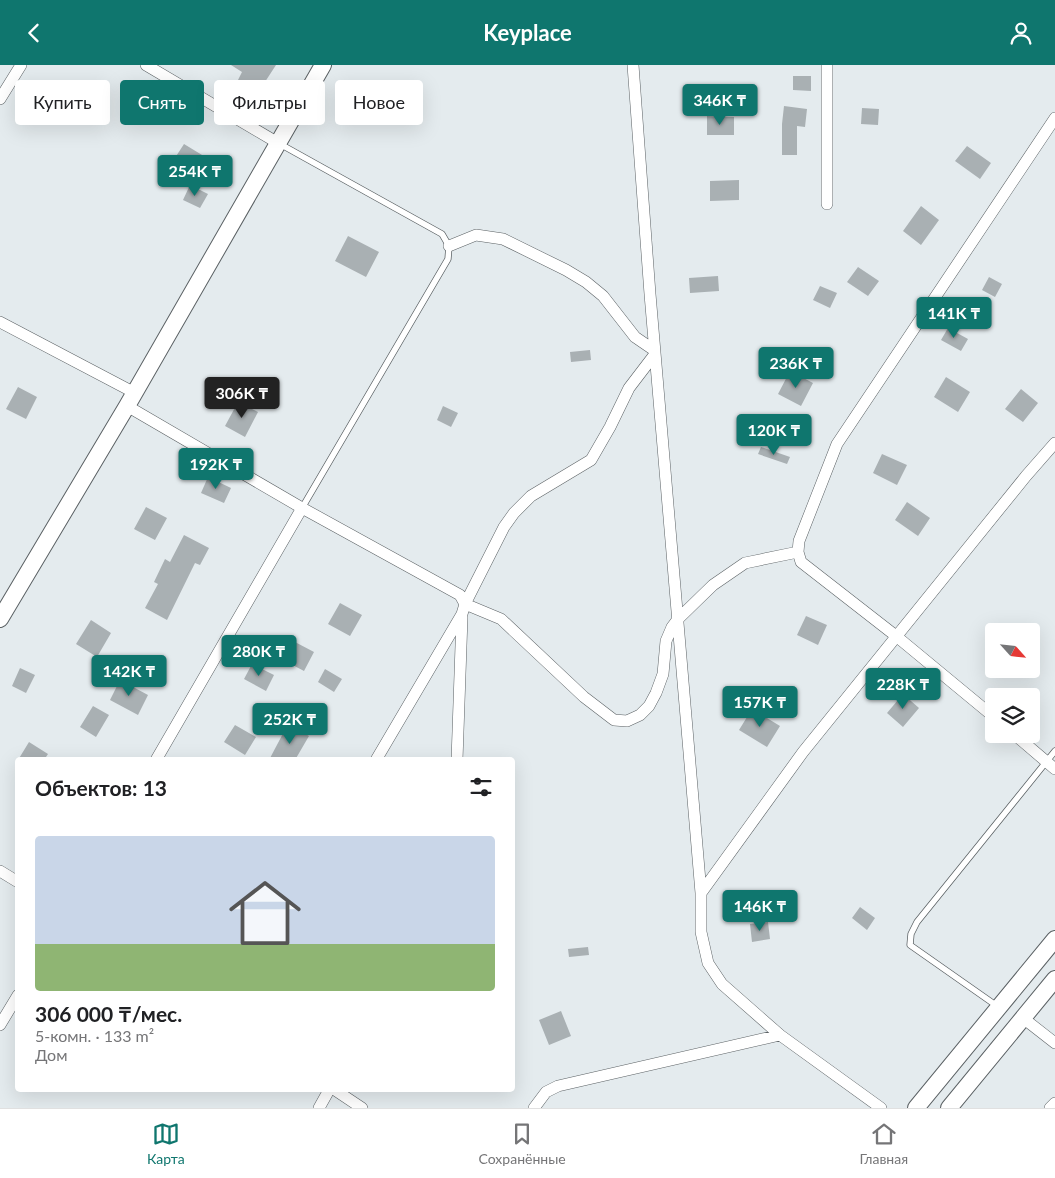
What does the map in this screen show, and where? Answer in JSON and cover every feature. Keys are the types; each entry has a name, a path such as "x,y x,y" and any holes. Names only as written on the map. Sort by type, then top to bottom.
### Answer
{"street":[{"path":"2,93 21,65"},
{"path":"146,65 278,143"},
{"path":"0,619 131,399 323,65"},
{"path":"633,65 655,352 701,893 701,932 708,963 722,984 780,1035 881,1108"},
{"path":"827,65 827,204"},
{"path":"985,710 896,636 801,562 798,552 799,541 837,443 1055,118"},
{"path":"449,246 476,235 503,239 566,270 586,282 603,296 635,337 655,352"},
{"path":"0,322 131,399 302,508 460,595 463,609 456,757"},
{"path":"378,757 463,609 504,527 514,513 531,496 591,460 629,388 655,352"},
{"path":"701,893 802,752 1026,476 1055,443"},
{"path":"158,757 302,508"},
{"path":"463,609 501,619 584,697 614,720 627,721 640,715 649,706 656,693 663,674 666,641 678,619 713,585 745,563 798,552"},
{"path":"1025,743 1051,765"},
{"path":"0,871 15,880"},
{"path":"916,1108 1055,939"},
{"path":"949,1108 1055,979"},
{"path":"0,1025 15,1000"},
{"path":"1023,1018 1055,1043"},
{"path":"534,1108 546,1092 558,1086 780,1035"},
{"path":"319,1108 333,1092"},
{"path":"338,1092 362,1108"},
{"path":"1050,1108 1055,1103"}],"lane":[{"path":"278,143 442,234 449,246 448,259 302,508"},
{"path":"999,1007 910,945 912,934 917,922 1051,765 1055,751"}],"building":[{"path":"231,65 276,65 266,80 238,80 242,72"},
{"path":"793,76 811,76 811,91 793,90"},
{"path":"784,106 807,109 805,127 797,126 797,155 782,155"},
{"path":"862,108 879,109 878,125 861,124"},
{"path":"707,116 734,117 734,135 707,135"},
{"path":"184,144 207,158 194,179 171,164"},
{"path":"967,146 991,163 980,179 955,161"},
{"path":"739,180 739,200 710,201 710,181"},
{"path":"190,185 208,194 200,208 183,200"},
{"path":"921,206 939,220 921,245 903,231"},
{"path":"348,236 379,252 366,277 335,261"},
{"path":"858,267 879,281 868,296 847,282"},
{"path":"718,276 719,291 690,293 689,278"},
{"path":"989,277 1002,284 995,297 982,290"},
{"path":"820,286 837,293 830,308 813,300"},
{"path":"948,328 968,339 961,351 941,340"},
{"path":"590,350 591,360 571,362 570,352"},
{"path":"790,371 813,383 801,406 778,394"},
{"path":"946,377 970,392 958,412 934,397"},
{"path":"18,387 37,397 26,419 6,409"},
{"path":"1021,389 1038,403 1023,422 1005,409"},
{"path":"238,402 258,412 245,437 225,426"},
{"path":"443,406 458,413 451,427 437,420"},
{"path":"761,447 790,457 787,464 758,454"},
{"path":"882,454 907,465 897,485 873,473"},
{"path":"208,477 231,488 224,503 201,493"},
{"path":"907,502 930,518 918,536 895,520"},
{"path":"146,507 167,518 155,540 134,529"},
{"path":"184,535 209,548 200,565 195,563 167,620 145,608 158,584 154,582 165,559 170,562"},
{"path":"340,603 362,615 350,636 328,624"},
{"path":"806,616 827,625 818,645 797,635"},
{"path":"91,620 111,633 97,657 76,644"},
{"path":"295,642 314,652 304,671 285,661"},
{"path":"252,664 274,675 266,691 244,679"},
{"path":"20,668 35,675 26,693 12,686"},
{"path":"325,669 342,679 334,692 318,682"},
{"path":"120,680 148,695 138,715 110,700"},
{"path":"903,694 919,708 903,727 887,713"},
{"path":"93,706 109,715 96,737 80,727"},
{"path":"752,709 780,726 767,747 739,730"},
{"path":"288,724 309,736 297,757 271,757"},
{"path":"235,725 256,737 245,755 224,742"},
{"path":"29,742 48,754 46,757 20,757"},
{"path":"860,907 875,918 867,930 852,918"},
{"path":"768,922 770,939 752,942 750,924"},
{"path":"588,947 589,955 569,957 568,949"},
{"path":"561,1011 571,1036 549,1045 539,1020"}]}
